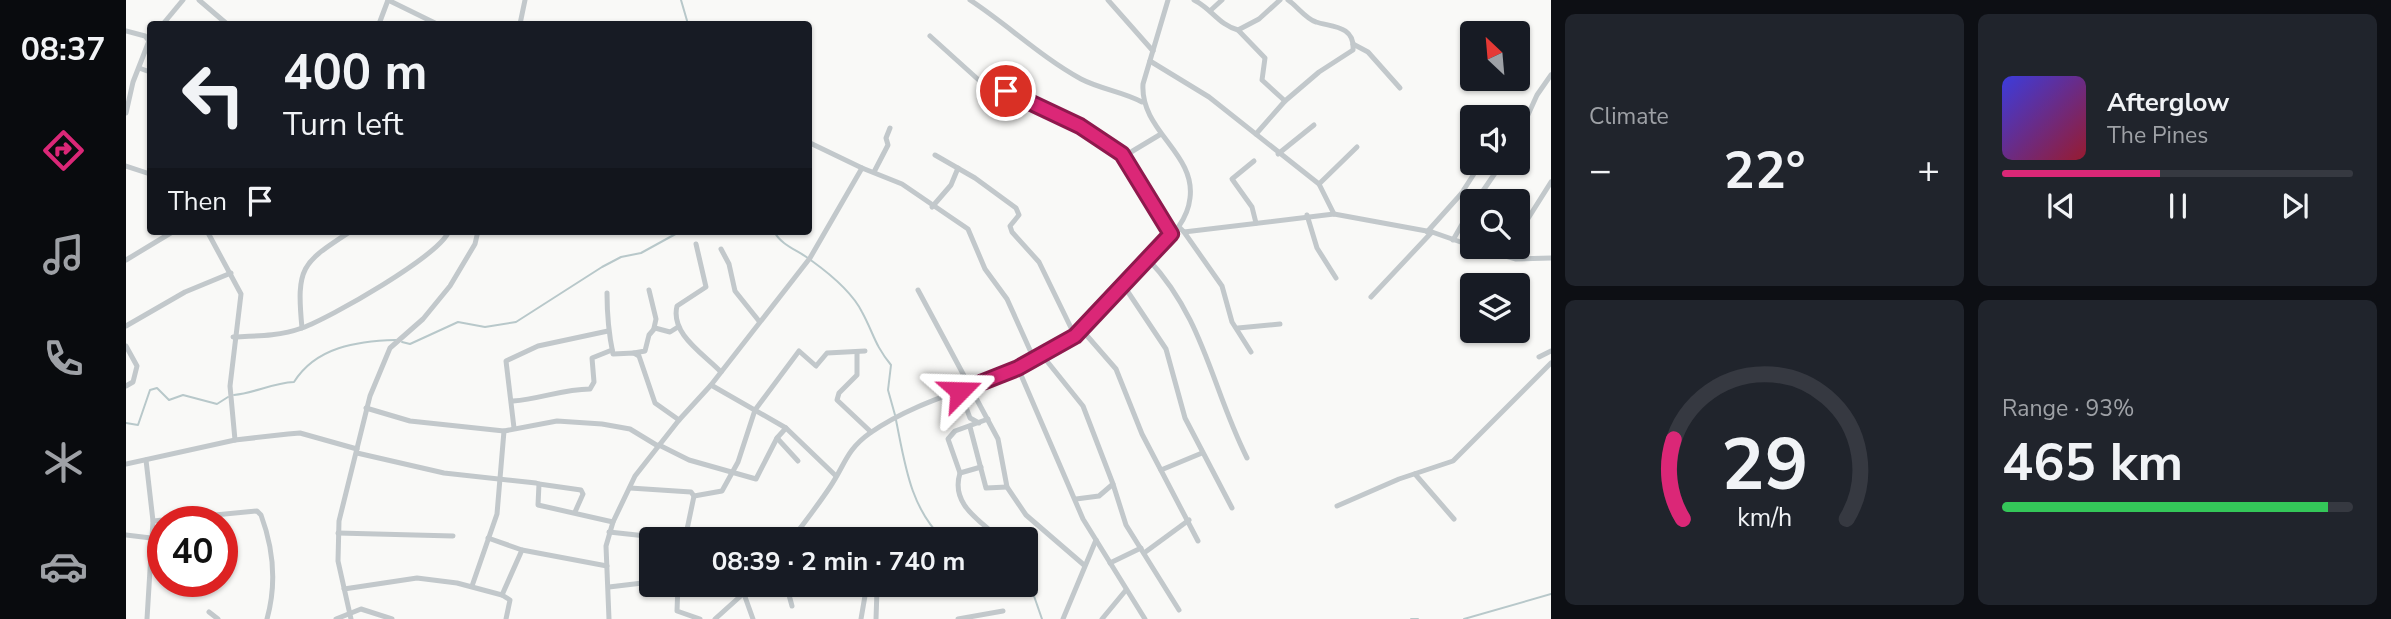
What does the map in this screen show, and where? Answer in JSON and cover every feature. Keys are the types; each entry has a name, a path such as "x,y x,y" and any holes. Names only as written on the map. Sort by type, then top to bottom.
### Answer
{"street":[{"path":"166,21 183,0"},
{"path":"380,21 388,0 431,21"},
{"path":"521,21 525,0"},
{"path":"970,0 994,14 1013,32 1083,80 1143,103"},
{"path":"1108,0 1153,51"},
{"path":"1168,0 1143,84 1143,103 1183,165 1191,186 1182,230"},
{"path":"1194,0 1210,10 1223,26 1238,30 1265,58 1260,76 1286,100"},
{"path":"1210,10 1222,0"},
{"path":"1238,30 1259,19 1280,0"},
{"path":"1288,0 1314,22 1334,24 1345,31 1353,44 1368,52 1400,88"},
{"path":"200,1 223,21"},
{"path":"126,31 147,38"},
{"path":"930,36 992,92 1006,91 1080,126 1122,154 1171,234"},
{"path":"1256,134 1286,100 1319,72 1345,56 1353,44"},
{"path":"126,113 147,48"},
{"path":"1150,61 1209,97 1319,184 1334,214"},
{"path":"139,68 147,71"},
{"path":"1530,110 1551,75"},
{"path":"1278,154 1314,125"},
{"path":"874,172 888,145 886,138 890,128"},
{"path":"1122,154 1131,152 1161,134"},
{"path":"812,144 902,184 968,229 985,269 1007,299 1034,359"},
{"path":"1319,184 1357,147"},
{"path":"935,155 1016,208 1019,215 1010,226 1012,232 1039,262 1075,336"},
{"path":"1254,161 1232,179 1252,207 1256,223"},
{"path":"126,166 147,173"},
{"path":"609,619 606,546 613,522 630,488 658,445 711,385 815,251 862,168"},
{"path":"932,206 951,185 958,168"},
{"path":"1371,297 1461,194 1473,175"},
{"path":"1530,215 1551,182"},
{"path":"800,527 835,476 847,453 871,432 895,418 1018,368 1075,336 1171,234 1182,230 1334,214 1429,232 1460,242"},
{"path":"1307,215 1317,248 1336,278"},
{"path":"1453,240 1460,228"},
{"path":"1182,230 1222,286 1232,322 1251,352"},
{"path":"126,260 167,235"},
{"path":"209,235 231,273 242,302 233,337 230,386 235,440"},
{"path":"302,328 302,281 308,261 345,235"},
{"path":"233,337 265,336 302,328 330,316 409,266 444,241 447,235"},
{"path":"351,619 338,561 338,533 366,408 390,348 423,319 450,286 475,244 477,235"},
{"path":"696,244 706,287 677,306 678,327 691,346 721,372"},
{"path":"721,249 729,264 735,291 759,321"},
{"path":"1530,258 1551,258"},
{"path":"1148,260 1177,295 1204,345 1229,424 1247,458"},
{"path":"126,326 185,292 231,273"},
{"path":"1124,286 1166,349 1185,418 1232,508"},
{"path":"607,293 610,320 608,331 613,354 634,353 645,351 656,323 649,289"},
{"path":"918,290 998,439 1007,486 1026,515 1084,565"},
{"path":"1238,328 1280,324"},
{"path":"652,331 664,329 670,332 678,327"},
{"path":"1082,330 1116,369 1142,434 1198,541"},
{"path":"514,428 513,401 505,364 511,356 538,346 608,331"},
{"path":"126,346 137,366 137,374 126,386"},
{"path":"513,401 546,397 567,389 590,389 594,382 592,358 612,350"},
{"path":"694,496 722,491 734,471 755,410 799,351 816,366 827,352 865,351"},
{"path":"1539,357 1551,351"},
{"path":"634,353 639,356 655,403 679,419"},
{"path":"857,353 858,375 839,393 838,400 871,432"},
{"path":"1042,355 1083,406 1126,525 1179,610"},
{"path":"1337,506 1453,461 1551,363"},
{"path":"1018,368 1096,540 1145,619"},
{"path":"711,385 786,428 835,476"},
{"path":"960,391 970,418 979,423"},
{"path":"366,408 410,421 504,431 556,421 630,429 690,460 756,479 777,438 786,428"},
{"path":"985,527 966,511 959,484 960,473 948,439 955,431 988,419"},
{"path":"970,427 986,488 1007,486"},
{"path":"472,586 497,514 504,431"},
{"path":"126,464 235,440 300,433 444,473 581,490 583,494 575,512"},
{"path":"777,438 798,461"},
{"path":"1161,470 1202,453"},
{"path":"146,460 151,506"},
{"path":"960,473 981,467"},
{"path":"1415,474 1454,519"},
{"path":"539,484 538,505 613,522"},
{"path":"1076,499 1099,496 1113,484"},
{"path":"630,488 691,492 694,496"},
{"path":"688,527 694,496"},
{"path":"238,513 257,511 261,515 273,551 273,587 267,619"},
{"path":"1110,563 1142,551 1189,520"},
{"path":"609,532 639,535"},
{"path":"338,533 453,536"},
{"path":"126,535 147,538"},
{"path":"488,538 522,550 607,566"},
{"path":"1063,619 1096,540"},
{"path":"502,595 522,550"},
{"path":"344,589 417,578 472,586 502,595 511,604 506,619"},
{"path":"609,587 639,583"},
{"path":"861,619 866,590 877,590 876,619"},
{"path":"1102,619 1126,590"},
{"path":"147,619 148,597"},
{"path":"678,597 677,611 700,619"},
{"path":"715,619 741,597"},
{"path":"745,597 753,619"},
{"path":"790,597 792,606"},
{"path":"336,619 350,611 370,611 392,619"},
{"path":"958,619 1003,611"},
{"path":"209,612 218,619"}],"waterway":[{"path":"681,0 687,21"},
{"path":"402,342 410,344 458,322 485,327 516,322 602,267 621,257 641,253 674,235"},
{"path":"776,235 833,278 858,305 891,365 888,390 895,415"},
{"path":"234,395 294,382 314,361 339,348 352,344 396,340"},
{"path":"126,423 138,425 150,390 157,388 169,400 183,395 217,404 228,397"},
{"path":"896,420 910,484 932,527"},
{"path":"1464,619 1551,594"},
{"path":"1034,597 1042,619"},
{"path":"1411,619 1418,619"}],"route":[{"path":"960,391 1008,373 1075,336 1171,234 1122,154 1080,126 1006,91"}]}
